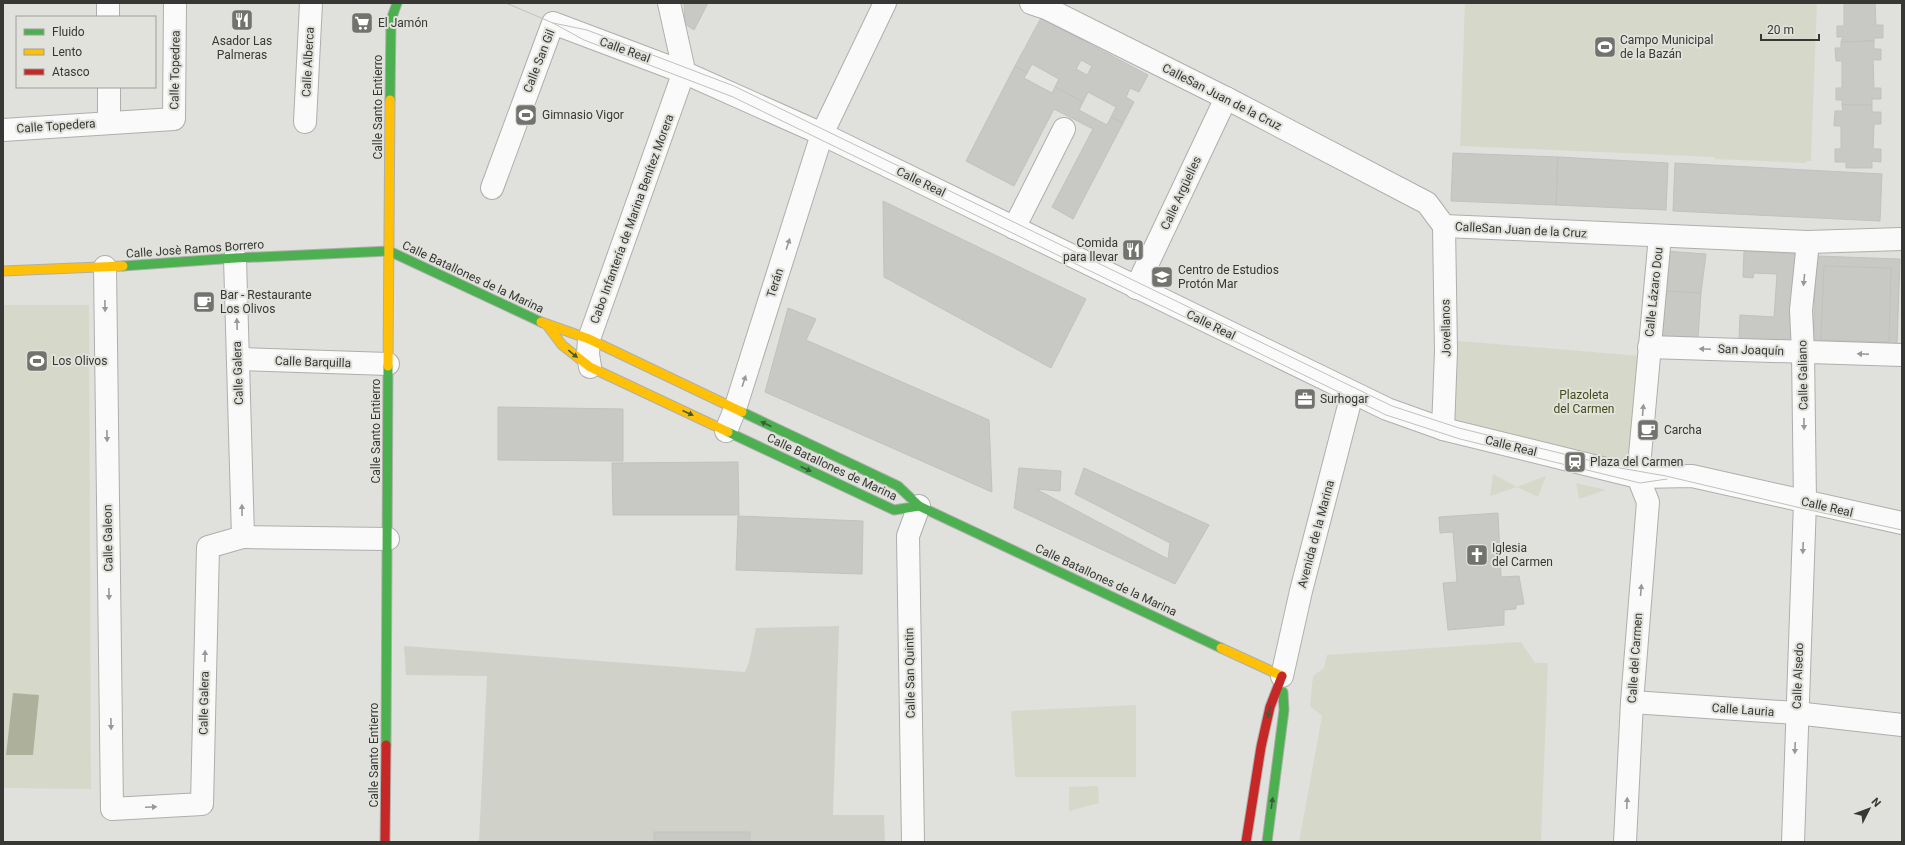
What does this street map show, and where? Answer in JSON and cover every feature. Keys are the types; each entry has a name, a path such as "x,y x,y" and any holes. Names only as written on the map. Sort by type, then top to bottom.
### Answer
{"street":[{"path":"108,3 108,16"},
{"name":"Calle Topedrea","path":"109,123 174,119 175,3"},
{"name":"Calle Alberca","path":"305,122 311,3"},
{"path":"391,20 397,3"},
{"path":"669,3 683,72"},
{"name":"Terán","path":"726,431 735,409 822,134 885,3"},
{"name":"CalleSan Juan de la Cruz","path":"1031,3 1046,8 1226,98 1427,203 1444,226 1808,242 1902,240"},
{"path":"385,7 387,15 391,20"},
{"name":"Calle Santo Entierro","path":"386,842 391,20"},
{"name":"Calle Real","path":"553,24 683,72 822,134 1352,394 1387,409 1443,429 1638,477 1692,476 1805,505 1902,523"},
{"name":"Calle San Gil","path":"492,188 553,24"},
{"name":"Cabo Infantería de Marina Benítez Morera","path":"590,367 588,354 589,339 683,72"},
{"path":"108,88 109,123"},
{"name":"Calle Argüelles","path":"1136,288 1226,98"},
{"name":"Calle Topedera","path":"3,130 109,123"},
{"path":"1014,228 1064,129"},
{"name":"Jovellanos","path":"1443,429 1446,338 1444,226"},
{"name":"Calle Lázaro Dou","path":"1638,477 1660,236"},
{"name":"Calle Galiano","path":"1805,505 1801,310 1808,242"},
{"name":"Calle Josè Ramos Borrero","path":"3,271 105,267 235,258 389,251"},
{"name":"Calle Batallones de la Marina","path":"389,251 547,325"},
{"name":"Calle Galera","path":"235,258 242,537"},
{"name":"Calle Galeon","path":"105,267 112,809"},
{"name":"Calle Batallones de Marina","path":"547,325 589,339 898,486 919,506"},
{"name":"Calle Batallones de Marina","path":"547,325 562,345 590,367 894,510 919,506"},
{"name":"San Joaquín","path":"1649,347 1902,355"},
{"name":"Calle Barquilla","path":"238,359 388,364"},
{"name":"Avenida de la Marina","path":"1246,842 1270,707 1282,676 1301,591 1352,394"},
{"name":"Calle del Carmen","path":"1625,842 1632,702 1648,502 1638,477"},
{"name":"Calle Alsedo","path":"1793,842 1796,713 1805,505"},
{"name":"Calle Batallones de la Marina","path":"919,506 1282,676"},
{"name":"Calle San Quintin","path":"913,842 908,536 919,506"},
{"name":"Calle Galera","path":"112,809 202,804 208,547 242,537 388,539"},
{"name":"Avenida de la Marina","path":"1267,842 1284,710 1282,676"},
{"name":"Calle Lauria","path":"1632,702 1796,713 1902,725"}],"shaded area":[{"path":"839,626 833,815 884,815 885,842 479,842 487,676 406,675 404,646 745,672 749,662 756,628"},
{"path":"13,693 39,695 33,755 6,755"}],"green space":[{"path":"1465,3 1817,3 1811,161 1806,161 1806,163 1715,159 1715,157 1460,146"},
{"name":"Los Olivos","path":"3,305 89,305 91,789 3,788"},
{"name":"Plazoleta del Carmen","path":"1448,340 1641,356 1636,464 1447,423"},
{"path":"1493,474 1517,487 1490,496"},
{"path":"1546,476 1538,497 1517,487"},
{"path":"1576,483 1606,490 1579,499"},
{"path":"1521,642 1535,663 1548,663 1541,842 1299,842 1322,716 1310,706 1313,676 1324,668 1327,655"},
{"path":"1136,705 1136,777 1015,777 1011,711"},
{"path":"1098,786 1099,803 1069,811 1069,787"}],"building":[{"path":"684,3 708,3 694,30 685,24"},
{"path":"1844,3 1875,3 1876,25 1883,25 1883,38 1874,38 1874,41 1841,42 1843,37 1837,37 1837,26 1844,26"},
{"path":"1041,18 1148,75 1139,92 1130,88 1126,97 1134,102 1123,123 1111,117 1116,107 1088,92 1083,102 1055,87 1059,79 1032,64 1027,73 1015,66","holes":["1081,60 1092,66 1087,75 1076,69"]},
{"path":"1874,41 1874,49 1881,49 1881,60 1873,60 1874,88 1881,88 1881,99 1872,99 1872,105 1842,105 1842,100 1836,100 1836,88 1842,88 1842,61 1836,61 1835,48 1841,48 1841,42"},
{"path":"1015,66 1027,73 1024,78 1052,93 1055,87 1083,102 1079,110 1107,125 1111,117 1123,123 1073,219 1052,207 1093,129 1054,109 1014,186 966,161"},
{"path":"1842,105 1872,105 1872,112 1881,112 1881,124 1874,124 1873,149 1881,149 1881,162 1872,161 1872,168 1846,168 1846,162 1835,162 1835,149 1841,149 1841,126 1834,126 1835,111 1843,111"},
{"path":"1453,153 1558,157 1556,205 1451,201"},
{"path":"1558,157 1668,163 1666,210 1556,205"},
{"path":"1675,163 1882,174 1880,221 1673,211"},
{"path":"883,201 1086,299 1051,368 884,277"},
{"path":"1665,251 1706,254 1701,293 1662,291"},
{"path":"1744,251 1799,254 1796,342 1739,339 1740,315 1774,317 1777,274 1754,273 1753,278 1743,277"},
{"path":"1816,256 1900,259 1897,345 1813,342"},
{"path":"1824,266 1891,268 1889,342 1821,340"},
{"path":"1662,291 1701,293 1698,338 1660,336"},
{"path":"788,308 816,319 806,340 989,420 992,492 765,392"},
{"path":"498,407 623,409 623,461 498,460"},
{"path":"738,462 739,515 613,515 612,463"},
{"path":"1019,468 1061,471 1060,491 1036,489 1168,559 1170,543 1075,494 1084,468 1209,525 1175,584 1014,508"},
{"name":"Iglesia del Carmen","path":"1498,513 1501,577 1519,576 1524,604 1516,605 1516,609 1504,610 1504,625 1448,630 1443,583 1457,582 1453,532 1440,533 1439,517"},
{"path":"738,516 863,521 862,574 736,570"},
{"path":"654,832 750,832 750,842 654,842"}],"tram line":[{"path":"506,3 553,23 584,40 733,97 1386,415 1460,439 1640,483 1667,479"},
{"path":"553,23 587,30 734,86 1392,406 1459,428 1620,468 1666,476 1902,530"}],"traffic: fast":[{"path":"390,100 391,20 397,3"},
{"path":"123,266 235,258 389,251 541,322"},
{"path":"386,745 388,366"},
{"path":"728,432 894,510 919,506 898,486 742,412"},
{"path":"919,506 1221,648"},
{"path":"1267,842 1284,710 1283,692"}],"traffic: slow":[{"path":"388,366 390,100"},
{"path":"3,271 123,266"},
{"path":"541,322 589,339 742,412"},
{"path":"547,325 562,345 590,367 728,432"},
{"path":"1221,648 1282,676"}],"traffic: jam":[{"path":"1246,842 1261,747 1270,707 1282,676"},
{"path":"385,842 386,745"}],"place":[{"name":"Asador Las Palmeras","path":"242,20"},
{"name":"El Jamón","path":"362,23"},
{"name":"Campo Municipal de la Bazán","path":"1605,47"},
{"name":"Gimnasio Vigor","path":"526,115"},
{"name":"Comida para llevar","path":"1133,250"},
{"name":"Centro de Estudios Protón Mar","path":"1162,277"},
{"name":"Bar - Restaurante Los Olivos","path":"204,302"},
{"name":"Los Olivos","path":"37,361"},
{"name":"Surhogar","path":"1305,399"},
{"name":"Carcha","path":"1648,430"},
{"name":"Plaza del Carmen","path":"1575,462"},
{"name":"Iglesia del Carmen","path":"1477,555"}]}
